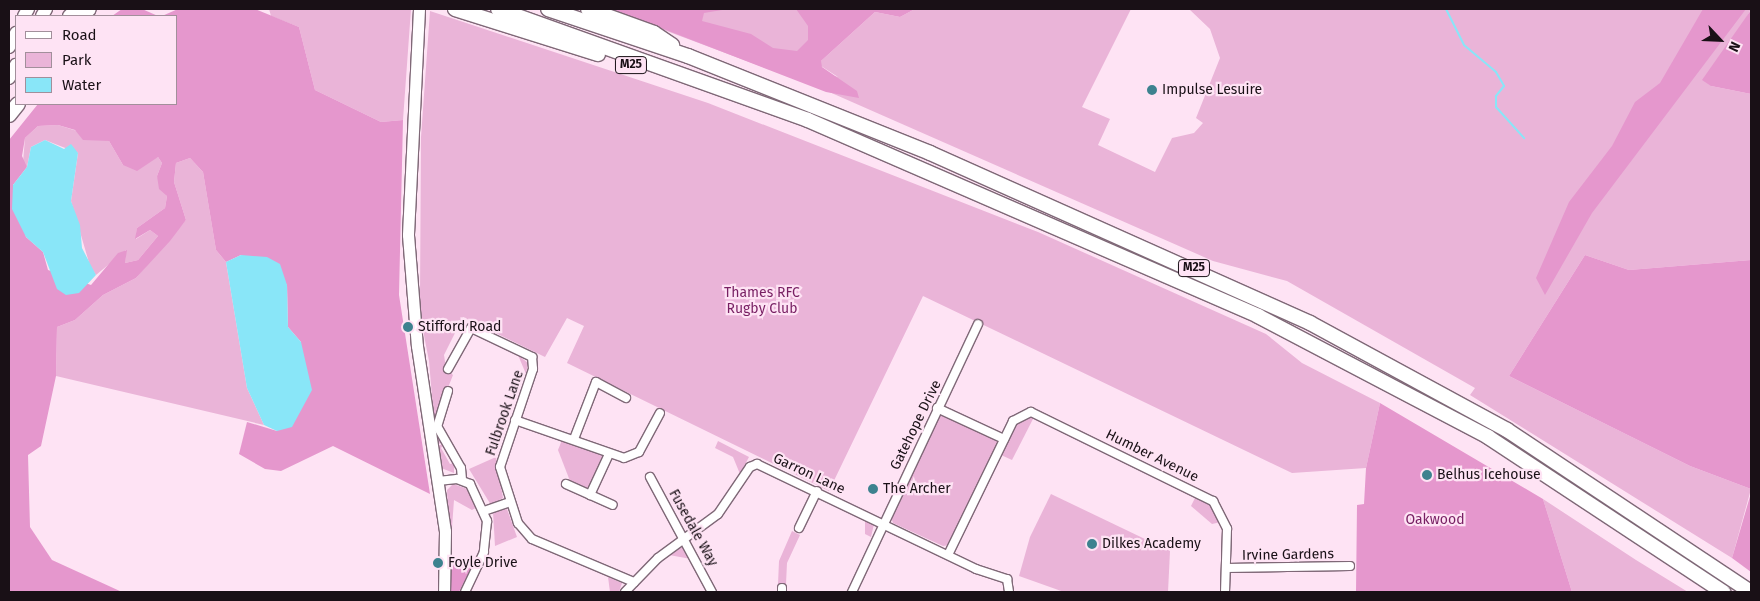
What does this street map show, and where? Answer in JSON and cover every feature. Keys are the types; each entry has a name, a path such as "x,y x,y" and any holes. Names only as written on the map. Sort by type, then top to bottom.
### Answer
{"highway":[{"name":"M25","path":"455,9 666,76 924,168"},
{"name":"M25","path":"489,9 514,14"},
{"name":"M25","path":"498,9 738,93 924,168 1182,281 1374,373 1538,468 1723,592"},
{"name":"M25","path":"548,9 688,56 1043,200 1351,343 1551,457 1751,592"},
{"name":"M25","path":"559,9 596,24"},
{"name":"M25","path":"588,9 654,33 688,56"},
{"path":"9,47 15,35"},
{"path":"9,78 15,67"},
{"path":"9,115 17,105"}],"main road":[{"path":"419,9 408,235 416,337 438,481 446,553 444,592"}],"street":[{"name":"Gatehope Drive","path":"852,592 883,522 978,324"},
{"name":"Fulbrook Lane","path":"448,369 471,328 528,354 533,369 500,467 510,502 527,535 634,582"},
{"path":"574,439 596,382 626,398"},
{"path":"448,391 437,426 461,468 462,480"},
{"path":"937,408 1004,439"},
{"path":"515,420 624,458 639,452 660,413"},
{"name":"Humber Avenue","path":"948,555 1004,439 1018,416 1036,413 1208,498 1225,520 1225,592"},
{"path":"590,495 609,454"},
{"name":"Garron Lane","path":"625,592 634,582 685,539 718,514 753,465 817,491 948,555 1007,579 1009,592"},
{"name":"Fusedale Way","path":"650,476 712,592"},
{"path":"438,481 462,480 474,490 484,511 486,545 465,592"},
{"path":"566,484 613,505"},
{"path":"799,528 817,491"},
{"path":"484,511 510,502"},
{"name":"Irvine Gardens","path":"1226,568 1350,566"}],"green space":[{"path":"122,9 142,9 156,15 113,15"},
{"path":"178,9 255,9 299,27 315,90 381,122 403,120 399,295 430,494 333,446 281,471 265,469 239,454 247,422 277,431 301,342 288,327 287,285 241,255 226,262 216,250 203,172 190,158 176,163 174,182 186,220 170,241 136,278 103,295 75,320 57,327 56,376 41,446 28,455 30,527 52,560 122,592 9,592 9,140 37,105 178,105 178,15 164,15","holes":["58,125 75,130 83,140 109,141 123,165 137,171 158,157 162,163 157,176 159,189 167,196 165,208 137,228 135,239 150,230 158,236 138,260 125,263 127,250 118,253 91,285 48,270 43,252 26,237 13,185 27,167 22,156 25,138 38,126"]},
{"path":"269,9 411,9 403,120 381,122 315,90 299,27 271,16"},
{"path":"608,9 848,9 809,69 838,77 821,66 821,61 875,12 900,17 915,9 1131,9 1082,107 1110,119 1098,145 1155,172 1172,138 1194,133 1203,123 1196,118 1220,58 1210,29 1189,9 1751,9 1711,86 1751,94 1751,260 1629,270 1585,255 1509,376 1690,466 1751,489 1732,558 1470,395 1475,388 1287,281 1213,261 827,91"},
{"path":"612,9 728,9 704,13 702,21 751,34 773,48 797,51 808,40 808,26 796,9 915,9 900,17 875,12 821,61 822,67 857,91 859,98 826,92"},
{"path":"1703,9 1746,9 1592,213 1545,295 1536,278 1569,202 1612,146 1635,102 1660,83"},
{"path":"1751,10 1751,94 1711,86 1702,80"},
{"name":"Thames RFC Rugby Club","path":"430,11 708,103 1038,232 1266,334 1302,363 1380,403 1366,468 1292,473 923,296 829,491 567,363 584,326 567,318 545,357 463,317 444,355 446,368 453,375 436,418 443,443 436,444 429,361 416,294 420,296 421,137"},
{"path":"58,125 109,141 123,165 158,157 162,163 157,176 167,196 165,208 137,228 136,239 150,230 158,236 138,260 125,263 126,250 96,275 90,266 71,201 78,153 45,140 31,147 27,167 23,162 25,138 38,126"},
{"path":"190,158 203,172 216,250 226,262 247,388 264,425 56,376 57,327 75,320 103,295 136,278 186,220 174,182 176,163"},
{"path":"1585,255 1629,270 1751,260 1751,489 1690,466 1509,376"},
{"path":"518,355 528,363 526,374"},
{"name":"Oakwood","path":"1380,403 1543,499 1572,592 1356,592 1357,505 1364,504 1366,468"},
{"path":"945,414 999,442 950,545 943,546 893,523 891,517 939,416"},
{"path":"1034,417 1012,460 1001,455 1017,423"},
{"path":"562,440 603,456 588,488 570,481 558,450"},
{"path":"718,441 749,457 740,474 733,457 715,448"},
{"path":"444,444 441,448 450,464 454,463 454,473 441,468 436,446"},
{"path":"496,457 503,498 491,505 469,469"},
{"path":"453,484 468,489 479,506 472,510 454,500 450,555 447,490"},
{"path":"1751,493 1751,572 1732,558"},
{"name":"Dilkes Academy","path":"1051,494 1170,551 1168,592 1064,592 1019,576 1030,537"},
{"path":"1196,496 1211,506 1221,522 1212,524 1191,506"},
{"path":"1543,499 1636,560 1688,592 1572,592"},
{"path":"507,509 517,537 495,546 493,512"},
{"path":"865,519 874,524 871,537 865,534"},
{"path":"792,531 800,535 787,563 786,584 778,584 779,561"},
{"path":"681,547 685,548 691,559 669,555"},
{"path":"450,555 471,568 459,592 448,592"},
{"path":"608,577 622,583 619,592 610,592"}],"water":[{"path":"45,140 64,149 71,144 78,153 71,201 80,225 82,248 96,275 79,293 66,295 57,289 43,252 26,237 12,209 13,185 27,167 31,147"},
{"path":"241,255 267,257 280,264 287,285 288,327 301,342 312,390 292,427 277,431 264,425 247,388 226,262"}],"waterway":[{"path":"1446,9 1464,45 1496,72 1504,86 1496,96 1496,107 1524,138"}],"place":[{"name":"Impulse Lesuire","path":"1152,90"},
{"name":"Stifford Road","path":"408,327"},
{"name":"Belhus Icehouse","path":"1427,475"},
{"name":"The Archer","path":"873,489"},
{"name":"Dilkes Academy","path":"1092,544"},
{"name":"Foyle Drive","path":"438,563"}]}
